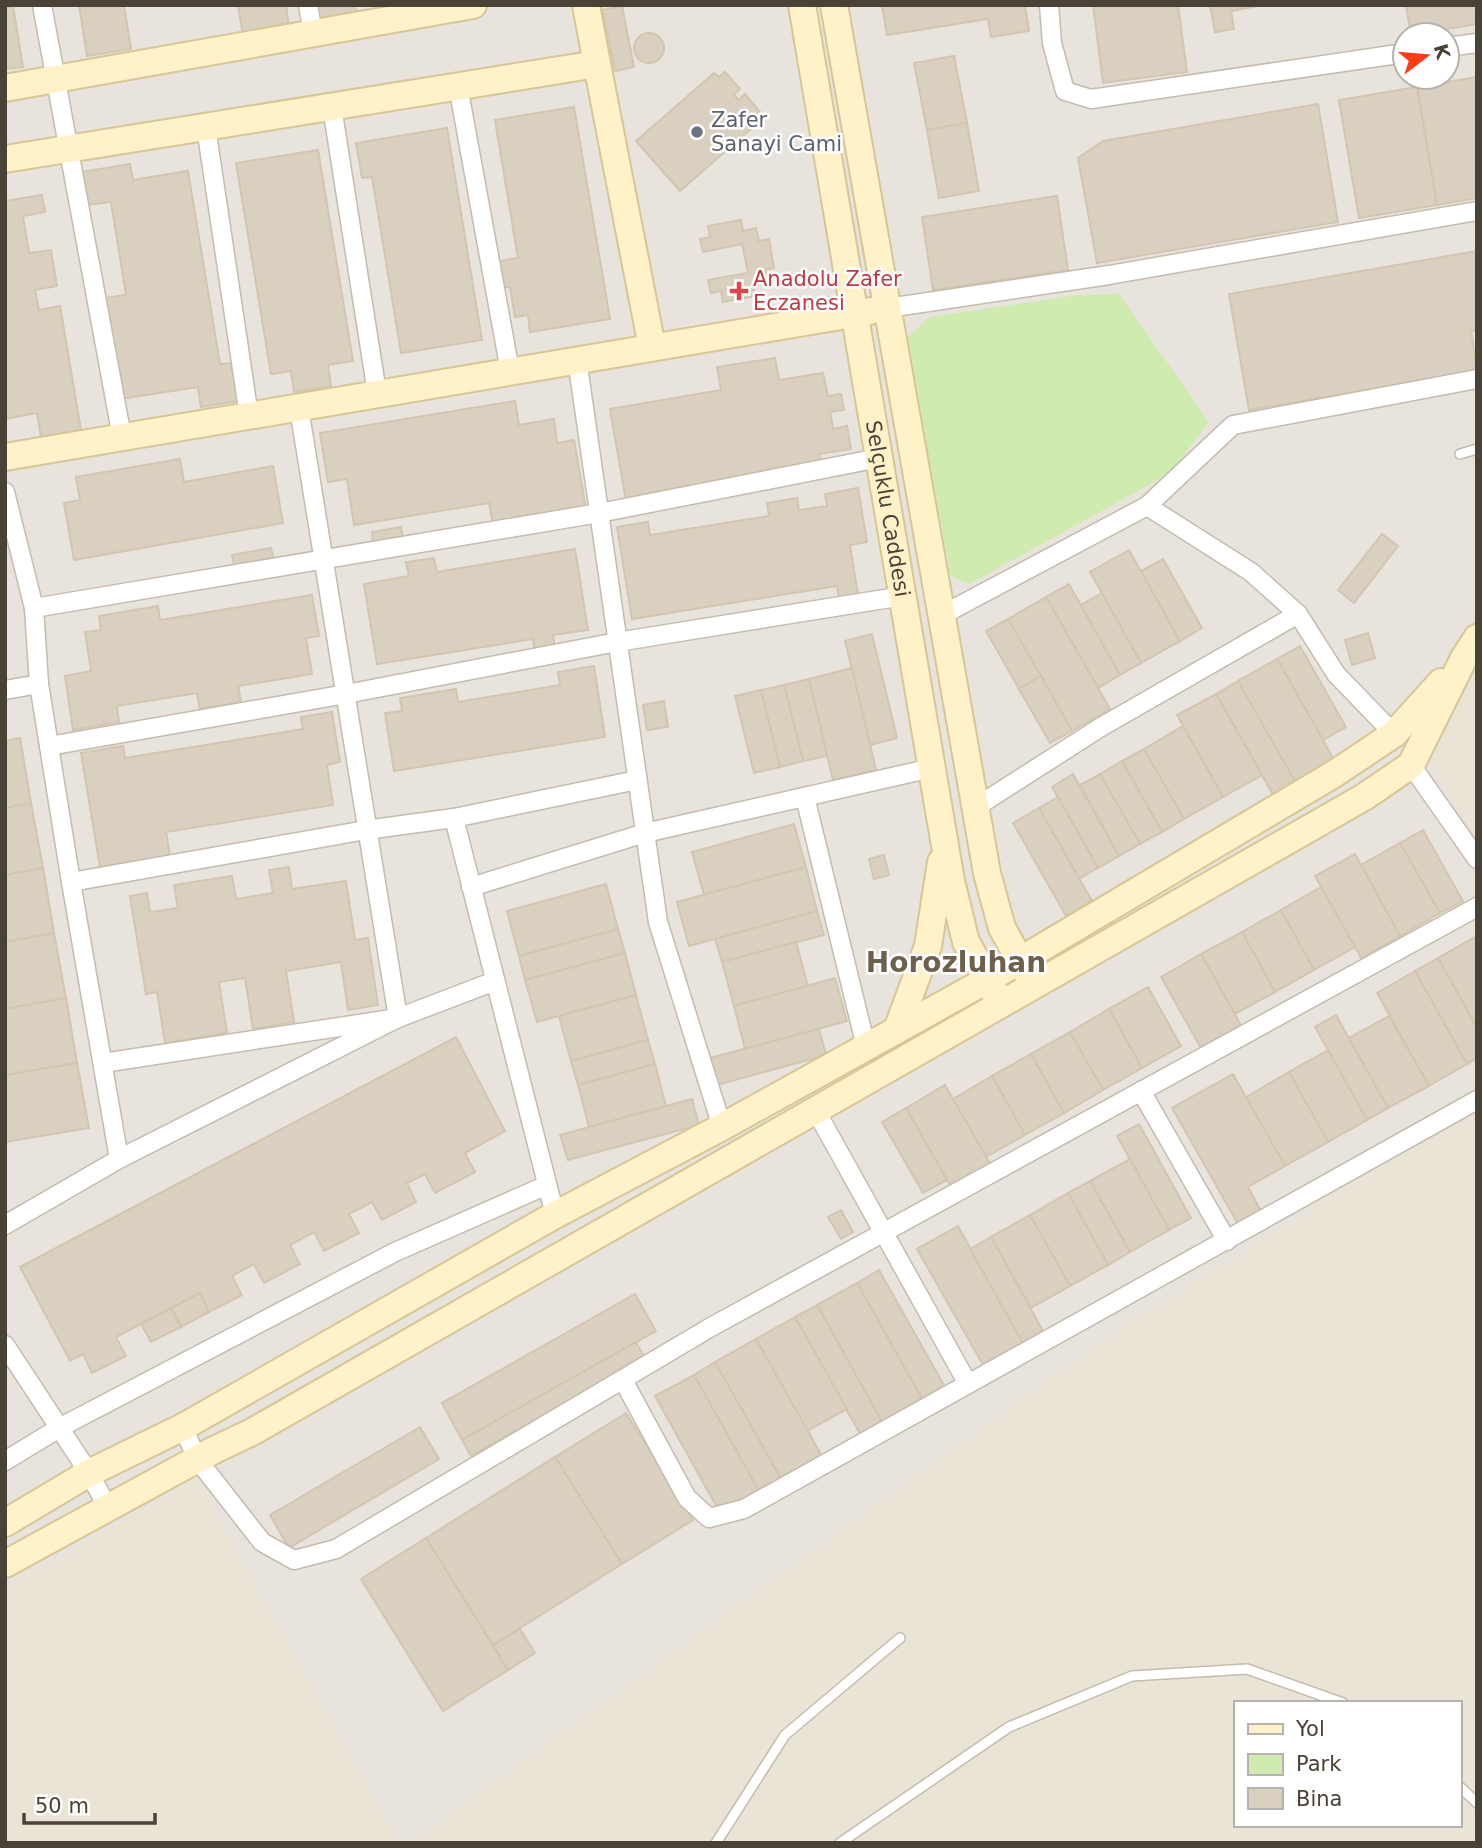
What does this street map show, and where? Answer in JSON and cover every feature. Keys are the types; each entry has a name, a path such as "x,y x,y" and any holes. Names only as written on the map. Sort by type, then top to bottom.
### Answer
{"street":[{"path":"42,5 122,436"},
{"path":"308,5 313,33"},
{"path":"5,88 472,5"},
{"path":"586,5 652,347"},
{"name":"Selçuklu Caddesi","path":"802,5 951,881 966,942 1002,1004"},
{"name":"Selçuklu Caddesi","path":"834,5 987,873 1002,928 1034,986"},
{"path":"1049,5 1052,43 1065,91 1091,99 1391,55"},
{"path":"5,159 597,64"},
{"path":"458,86 510,371"},
{"path":"332,107 377,393"},
{"path":"205,127 249,416"},
{"path":"5,457 854,313 1109,275 1477,211"},
{"path":"577,359 658,922 722,1127"},
{"path":"942,615 1147,506 1233,425 1477,379"},
{"path":"299,408 398,1017"},
{"path":"34,608 599,513 879,458"},
{"path":"5,492 34,608 39,684 119,1159"},
{"path":"1147,506 1251,572 1298,614 1336,674 1394,734"},
{"path":"49,746 346,694 617,642 903,596"},
{"path":"976,807 1101,727 1298,614"},
{"path":"5,1523 89,1473 183,1427 555,1215 722,1127 987,980 1322,781 1394,734 1470,648"},
{"path":"5,1564 197,1459 252,1432 1364,797 1411,765 1470,648"},
{"path":"5,690 39,684"},
{"path":"1411,765 1477,859"},
{"path":"471,887 645,833 932,768"},
{"path":"71,882 366,830 454,818 637,780"},
{"path":"805,797 866,1047"},
{"path":"454,818 555,1215"},
{"path":"897,1030 928,946 944,839"},
{"path":"183,1427 197,1459 262,1542 294,1560 337,1549 711,1327 1477,907"},
{"path":"5,1225 119,1159 398,1017 495,981"},
{"path":"103,1063 398,1017"},
{"path":"1140,1091 1227,1241"},
{"path":"623,1380 687,1498 709,1518 744,1509 1477,1100"},
{"path":"816,1111 968,1384"},
{"path":"5,1461 59,1428 396,1252 547,1185"},
{"path":"5,1345 89,1473 108,1508"}],"lane":[{"path":"1460,454 1477,449"},
{"path":"716,1843 785,1735 900,1638"},
{"path":"840,1843 1010,1727 1132,1676 1247,1669 1337,1701"},
{"path":"1461,1788 1477,1803"}],"shaded area":[{"path":"5,5 1477,5 1477,1843 5,1843"},
{"path":"5,5 1477,5 1477,612 1410,720 1477,850 1477,1106 1112,1334 410,1843 399,1843 196,1478 5,1589"}],"green space":[{"path":"1119,294 1209,422 1170,473 970,584 951,576 906,338 930,317 1079,295"}],"building":[{"path":"79,5 124,5 131,49 87,56"},
{"path":"238,5 286,5 289,27 243,35"},
{"path":"310,5 355,5 357,14 313,21"},
{"path":"882,5 1025,5 1029,31 991,37 988,19 887,35"},
{"path":"1093,5 1178,5 1187,72 1103,83"},
{"path":"1210,5 1263,5 1231,11 1234,29 1215,32"},
{"path":"1406,5 1477,5 1477,24 1461,27 1461,21 1409,21"},
{"path":"13,6 23,67 5,69 5,7"},
{"path":"622,6 634,67 615,71 602,10"},
{"path":"649,33 660,37 664,48 660,59 649,63 638,59 634,48 638,37"},
{"path":"954,56 967,123 927,130 914,63"},
{"name":"Zafer Sanayi Cami","path":"725,72 740,89 734,95 739,100 745,94 760,112 754,118 758,123 680,191 636,141 714,73 719,77"},
{"path":"1477,77 1477,198 1437,205 1418,91 1461,91 1461,80"},
{"path":"1393,91 1418,91 1437,205 1359,218 1339,100"},
{"path":"1318,104 1338,222 1097,263 1078,158 1103,141"},
{"path":"574,107 610,319 530,332 528,315 515,317 510,287 504,287 500,261 518,258 495,120"},
{"path":"967,123 979,191 939,198 927,130"},
{"path":"447,128 482,340 401,353 372,177 362,178 356,143"},
{"path":"318,150 353,361 328,365 331,386 294,392 291,371 271,374 236,163"},
{"path":"130,164 133,180 188,171 220,364 231,363 238,401 201,407 198,387 120,399 104,298 126,295 111,202 88,205 82,172"},
{"path":"42,195 45,212 23,216 29,253 51,250 57,286 35,290 39,310 60,306 81,430 41,437 37,413 5,419 5,201"},
{"path":"1057,196 1068,270 933,290 922,217"},
{"path":"741,220 743,231 756,228 759,241 769,239 774,268 765,270 767,283 753,285 755,296 723,302 721,291 711,293 708,280 748,273 742,244 703,252 700,239 710,237 708,226"},
{"path":"1477,251 1477,330 1471,331 1477,371 1249,410 1229,294"},
{"path":"775,358 779,380 823,373 828,396 841,394 844,410 830,412 833,429 847,426 851,449 819,454 822,468 626,501 610,409 721,390 717,367"},
{"path":"515,401 519,425 554,419 557,443 574,440 586,509 493,525 489,503 354,525 347,479 328,482 320,433"},
{"path":"180,459 184,482 273,466 283,523 74,560 64,503 80,500 76,477"},
{"path":"858,488 867,542 850,545 858,595 839,598 837,586 632,619 617,527 648,522 650,535 769,516 767,503 797,498 799,510 827,506 825,494"},
{"path":"401,527 403,539 373,544 372,532"},
{"path":"1382,534 1398,546 1354,603 1338,590"},
{"path":"271,548 274,562 235,569 232,555"},
{"path":"575,549 588,630 553,635 555,647 535,651 533,639 377,664 364,584 409,576 406,562 434,558 437,572"},
{"path":"1129,550 1180,641 1141,663 1090,572"},
{"path":"1163,559 1202,628 1180,641 1141,571"},
{"path":"1069,584 1120,675 1098,688 1046,597"},
{"path":"1102,593 1141,663 1120,675 1081,605"},
{"path":"312,595 319,636 306,638 312,674 238,686 241,702 200,709 197,693 117,706 119,722 73,730 65,676 91,671 85,632 101,630 99,616 158,606 160,620"},
{"path":"1046,597 1110,709 1072,731 1008,619"},
{"path":"1008,619 1041,676 1019,689 986,631"},
{"path":"1368,633 1375,658 1352,665 1345,640"},
{"path":"872,634 897,738 870,745 845,641"},
{"path":"1300,646 1346,727 1323,740 1277,659"},
{"path":"1277,659 1336,763 1297,785 1238,681"},
{"path":"594,666 605,737 394,771 385,713 402,711 400,698 456,689 458,702 560,685 558,672"},
{"path":"852,668 876,770 833,780 809,679"},
{"path":"1041,676 1072,731 1050,743 1019,689"},
{"path":"809,679 827,756 803,761 784,685"},
{"path":"1238,681 1297,785 1275,798 1216,694"},
{"path":"784,685 803,761 780,767 761,690"},
{"path":"761,690 780,767 754,773 735,696"},
{"path":"1216,694 1262,775 1223,797 1177,715"},
{"path":"664,701 668,727 647,730 643,705"},
{"path":"332,712 340,762 327,765 333,805 166,832 170,856 100,867 81,753 123,746 125,758 303,729 301,717"},
{"path":"1183,726 1223,797 1184,819 1144,749"},
{"path":"20,738 31,803 5,808 5,741"},
{"path":"1144,749 1184,819 1162,832 1122,761"},
{"path":"1122,761 1162,832 1140,844 1100,774"},
{"path":"1073,774 1119,856 1098,868 1052,787"},
{"path":"1100,774 1140,844 1119,856 1080,785"},
{"path":"1058,797 1098,868 1079,879 1039,808"},
{"path":"31,803 43,868 5,875 5,808"},
{"path":"1039,808 1092,901 1066,916 1013,823"},
{"path":"794,824 806,867 704,895 692,852"},
{"path":"1423,830 1463,901 1440,913 1400,843"},
{"path":"1400,843 1440,913 1400,936 1361,865"},
{"path":"1355,854 1400,936 1361,958 1315,876"},
{"path":"884,855 889,875 874,879 869,859"},
{"path":"289,867 292,889 346,881 355,940 368,938 378,1005 348,1010 341,962 286,971 294,1022 253,1029 245,978 219,982 227,1033 165,1043 157,992 146,994 130,896 147,893 150,912 178,908 174,885 232,876 236,899 273,893 269,870"},
{"path":"806,867 817,911 689,946 677,902"},
{"path":"43,868 54,933 5,942 5,875"},
{"path":"606,884 618,929 519,956 507,911"},
{"path":"1321,887 1355,947 1314,970 1281,910"},
{"path":"1281,910 1314,970 1275,992 1242,932"},
{"path":"817,911 824,935 722,962 715,939"},
{"path":"618,929 625,953 525,980 519,956"},
{"path":"1242,932 1275,992 1235,1014 1201,954"},
{"path":"54,933 66,998 5,1009 5,942"},
{"path":"1477,936 1477,1028 1438,958"},
{"path":"796,942 808,986 734,1006 722,962"},
{"path":"625,953 636,995 537,1022 525,980"},
{"path":"1201,954 1242,1027 1202,1050 1161,977"},
{"path":"1438,958 1477,1028 1477,1058 1467,1064 1415,971"},
{"path":"1415,971 1467,1064 1429,1086 1377,993"},
{"path":"835,978 847,1021 745,1049 734,1006"},
{"path":"1148,987 1181,1046 1142,1068 1109,1009"},
{"path":"636,995 648,1040 571,1061 559,1016"},
{"path":"66,998 77,1063 5,1075 5,1009"},
{"path":"1109,1009 1142,1068 1103,1090 1070,1032"},
{"path":"1336,1015 1388,1108 1367,1120 1315,1027"},
{"path":"1389,1016 1429,1086 1388,1108 1349,1038"},
{"path":"819,1029 826,1055 717,1085 710,1058"},
{"path":"1070,1032 1103,1090 1064,1113 1031,1054"},
{"path":"456,1037 505,1131 465,1153 475,1172 435,1193 425,1174 407,1183 416,1202 382,1220 372,1202 349,1214 359,1233 324,1251 314,1232 290,1245 300,1264 264,1283 254,1264 232,1276 242,1295 209,1312 200,1293 171,1308 116,1337 126,1356 92,1373 83,1354 70,1361 20,1267"},
{"path":"648,1040 655,1064 578,1085 571,1061"},
{"path":"1328,1050 1367,1120 1328,1142 1289,1072"},
{"path":"1031,1054 1064,1113 1025,1135 992,1076"},
{"path":"77,1063 89,1128 5,1142 5,1075"},
{"path":"655,1064 666,1106 589,1127 578,1085"},
{"path":"1289,1072 1328,1142 1285,1166 1246,1097"},
{"path":"1233,1074 1285,1166 1248,1187 1261,1211 1238,1224 1172,1108"},
{"path":"992,1076 1025,1135 986,1157 953,1099"},
{"path":"945,1085 993,1169 954,1192 906,1108"},
{"path":"692,1099 699,1125 568,1160 560,1135"},
{"path":"906,1108 947,1180 923,1193 882,1122"},
{"path":"1139,1124 1191,1218 1169,1230 1117,1136"},
{"path":"1130,1159 1169,1230 1130,1252 1090,1181"},
{"path":"1090,1181 1130,1252 1108,1265 1068,1193"},
{"path":"1068,1193 1108,1265 1070,1286 1030,1215"},
{"path":"841,1210 853,1232 841,1239 828,1217"},
{"path":"1030,1215 1070,1286 1031,1308 991,1237"},
{"path":"958,1226 1023,1343 983,1365 917,1249"},
{"path":"991,1237 1043,1331 1023,1343 970,1249"},
{"path":"879,1270 945,1387 922,1399 857,1283"},
{"path":"857,1283 922,1399 882,1422 817,1305"},
{"path":"200,1293 209,1312 181,1327 171,1308"},
{"path":"635,1294 656,1331 462,1440 442,1403"},
{"path":"817,1305 882,1422 860,1434 795,1317"},
{"path":"171,1308 181,1327 151,1342 141,1324"},
{"path":"795,1317 847,1409 807,1431 756,1339"},
{"path":"756,1339 822,1456 781,1479 715,1362"},
{"path":"636,1342 645,1358 471,1456 462,1440"},
{"path":"715,1362 781,1479 759,1491 694,1375"},
{"path":"694,1375 759,1491 720,1513 655,1396"},
{"path":"626,1413 693,1520 622,1564 555,1457"},
{"path":"420,1427 439,1459 289,1548 270,1515"},
{"path":"555,1457 622,1564 493,1645 426,1538"},
{"path":"426,1538 508,1670 443,1711 361,1579"},
{"path":"520,1629 535,1653 508,1670 493,1645"}],"place":[{"name":"Zafer Sanayi Cami","path":"697,132"},
{"name":"Anadolu Zafer Eczanesi","path":"739,291"}],"district":[{"name":"Horozluhan","path":"956,962"}]}
